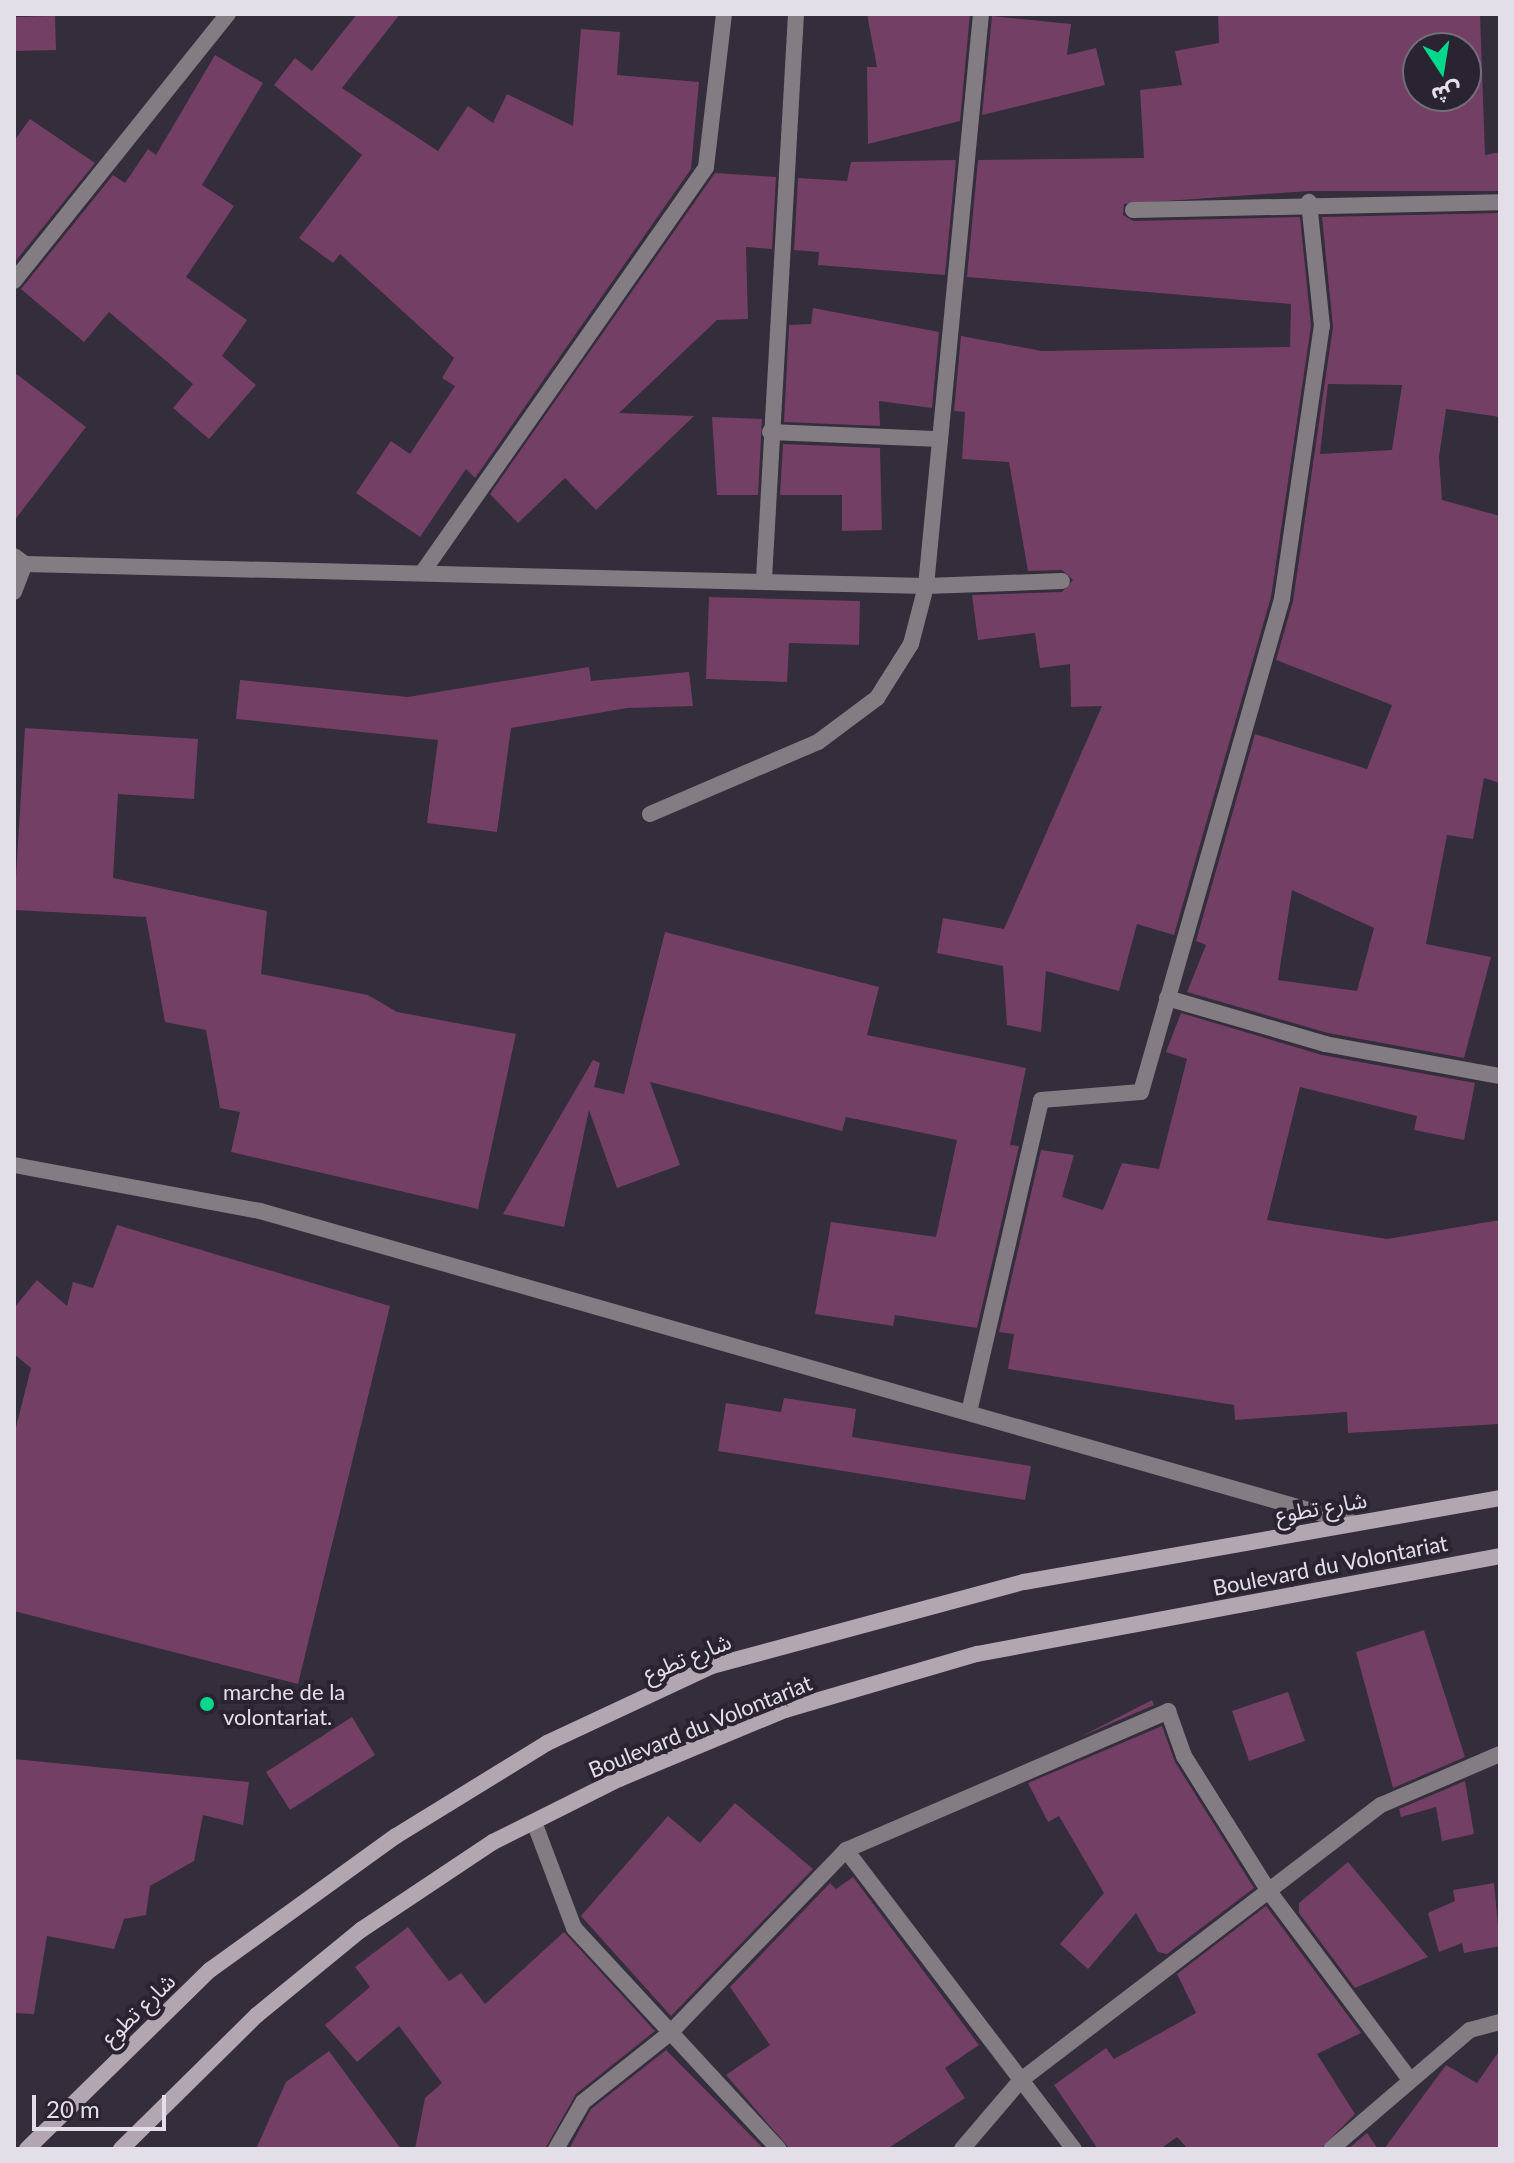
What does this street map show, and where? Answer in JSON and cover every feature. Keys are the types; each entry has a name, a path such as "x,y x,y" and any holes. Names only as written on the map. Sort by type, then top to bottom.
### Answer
{"main road":[{"name":"شارع تطوع","path":"27,2149 210,1970 396,1836 574,1730 712,1666 1024,1582 1500,1498"},
{"name":"Boulevard du Volontariat","path":"121,2149 257,2015 361,1930 534,1822 785,1710 977,1654 1500,1556"}],"street":[{"path":"14,281 228,14"},
{"path":"422,573 706,167 724,14"},
{"path":"764,579 796,14"},
{"path":"650,814 818,742 877,698 911,644 926,586 981,14"},
{"path":"970,1408 1041,1100 1141,1092 1282,599 1322,326 1309,202"},
{"path":"1133,210 1309,202 1500,202"},
{"path":"770,432 940,439"},
{"path":"14,592 19,560 926,586 1062,581"},
{"path":"1167,998 1325,1044 1500,1076"},
{"path":"14,1165 260,1211 970,1408 1354,1523"},
{"path":"556,2149 583,2102 670,2033 846,1850 990,1782 1168,1711 1184,1756 1268,1890 1410,2080"},
{"path":"962,2149 1021,2080 1381,1805 1500,1754"},
{"path":"534,1822 574,1928 779,2149"},
{"path":"846,1850 1074,2149"},
{"path":"1331,2149 1470,2030 1500,2022"}],"building":[{"path":"357,14 400,14 342,88 438,151 468,106 493,123 507,94 573,126 581,29 620,32 617,75 699,82 691,169 475,478 466,469 420,537 356,493 391,441 410,454 455,386 442,378 454,358 340,254 333,263 299,238 362,155 274,85 295,58 312,71"},
{"path":"867,14 970,14 960,121 868,144 867,67 877,67"},
{"path":"1218,14 1480,14 1481,32 1402,32 1402,112 1482,112 1482,70 1485,155 1500,152 1500,191 1309,191 1124,204 1123,215 1133,221 1300,217 1311,326 1271,597 1174,935 1137,924 1119,991 1046,971 1041,1032 1007,1025 1003,966 937,953 943,918 1004,929 1102,706 1071,707 1070,664 1040,668 1035,633 978,640 972,595 1062,592 1073,580 1062,570 1028,571 1009,462 962,459 965,412 954,411 961,336 1042,351 1290,347 1291,304 967,277 978,160 1144,158 1140,90 1182,85 1175,51 1219,43"},
{"path":"55,16 56,50 14,51 14,17"},
{"path":"992,16 1071,24 1067,55 1096,48 1105,85 982,115"},
{"path":"215,55 263,83 202,185 234,206 186,277 247,320 222,356 256,385 209,439 173,408 193,384 109,312 84,342 21,289 113,175 125,183 148,149 156,155"},
{"path":"30,119 95,163 14,263 14,141"},
{"path":"956,160 945,275 818,265 819,252 794,250 798,178 847,181 851,162"},
{"path":"715,173 776,177 772,249 746,247 748,319 717,320 619,413 694,416 596,510 565,478 518,523 490,494"},
{"path":"1500,213 1500,417 1446,409 1439,457 1442,500 1500,516 1500,783 1484,778 1473,839 1447,835 1426,944 1491,957 1464,1058 1328,1033 1187,992 1206,945 1196,941 1255,734 1367,769 1392,705 1276,660 1293,601 1333,327 1322,217","holes":["1328,384 1402,385 1392,450 1320,454","1292,890 1374,928 1357,991 1278,980"]},
{"path":"813,308 939,332 932,408 879,401 880,426 784,422 789,325 811,324"},
{"path":"14,372 86,427 14,521"},
{"path":"712,417 762,419 758,495 717,495"},
{"path":"783,444 880,448 882,530 842,531 842,495 780,495"},
{"path":"709,597 860,601 859,645 789,643 787,682 706,679"},
{"path":"589,667 591,681 689,672 693,706 627,708 511,728 497,832 427,823 438,740 236,719 240,680 408,697"},
{"path":"25,728 198,739 194,799 118,794 113,878 267,911 261,974 368,995 397,1012 516,1034 478,1209 231,1152 240,1112 220,1108 206,1030 165,1022 146,917 14,910"},
{"path":"665,932 879,987 867,1035 1026,1068 1010,1145 1019,1146 977,1328 895,1315 893,1326 815,1314 831,1222 936,1237 957,1140 846,1117 842,1131 650,1082 680,1165 617,1188 589,1110 564,1227 503,1214 593,1060 600,1063 594,1087 624,1094"},
{"path":"1181,1013 1322,1055 1475,1083 1464,1140 1414,1130 1417,1116 1300,1087 1267,1220 1387,1239 1500,1220 1500,1424 1348,1433 1347,1412 1235,1420 1234,1405 1008,1369 1014,1334 999,1332 1041,1150 1074,1155 1062,1197 1103,1210 1122,1163 1159,1169 1187,1059 1166,1052"},
{"path":"117,1225 390,1306 298,1684 14,1611 14,1435 31,1368 14,1354 14,1308 37,1280 67,1306 73,1282 93,1288"},
{"path":"784,1398 856,1409 852,1437 1031,1466 1025,1500 718,1451 726,1403 781,1412"},
{"path":"1424,1630 1465,1757 1393,1788 1356,1652"},
{"path":"1288,1692 1305,1741 1249,1761 1232,1711"},
{"path":"1152,1700 1154,1705 1080,1737"},
{"path":"352,1717 375,1755 290,1810 266,1772"},
{"path":"1162,1726 1175,1762 1254,1888 1167,1954 1158,1952 1136,1913 1088,1969 1060,1944 1104,1893 1059,1816 1048,1822 1028,1783"},
{"path":"14,1759 249,1782 243,1825 203,1815 194,1861 150,1886 146,1915 124,1919 114,1949 47,1936 34,2014 14,2013"},
{"path":"1465,1781 1474,1834 1442,1841 1436,1807 1401,1817 1399,1809"},
{"path":"735,1803 813,1869 671,2016 581,1916 668,1816 700,1843"},
{"path":"1348,1862 1428,1957 1355,1988 1299,1913 1299,1903"},
{"path":"853,1877 979,2045 945,2068 965,2098 887,2149 790,2149 726,2075 770,2045 730,1987 830,1883 836,1889"},
{"path":"1494,1883 1500,1946 1464,1953 1462,1943 1439,1952 1428,1913 1455,1901 1453,1890"},
{"path":"1266,1906 1361,2033 1317,2054 1355,2114 1320,2149 1188,2149 1177,2137 1160,2149 1098,2149 1054,2085 1106,2048 1114,2059 1196,2013 1177,1974"},
{"path":"408,1927 449,1981 461,1973 485,2004 564,1932 655,2031 576,2094 545,2149 415,2149 425,2098 442,2083 399,2026 357,2062 325,2025 370,1987 355,1967"},
{"path":"666,2050 764,2149 569,2149 591,2109"},
{"path":"1500,2050 1500,2149 1384,2149 1446,2065 1477,2083"},
{"path":"329,2051 401,2149 256,2149 286,2082"},
{"path":"1367,2133 1378,2149 1348,2149"}],"place":[{"name":"marche de la volontariat.","path":"207,1704"}]}
